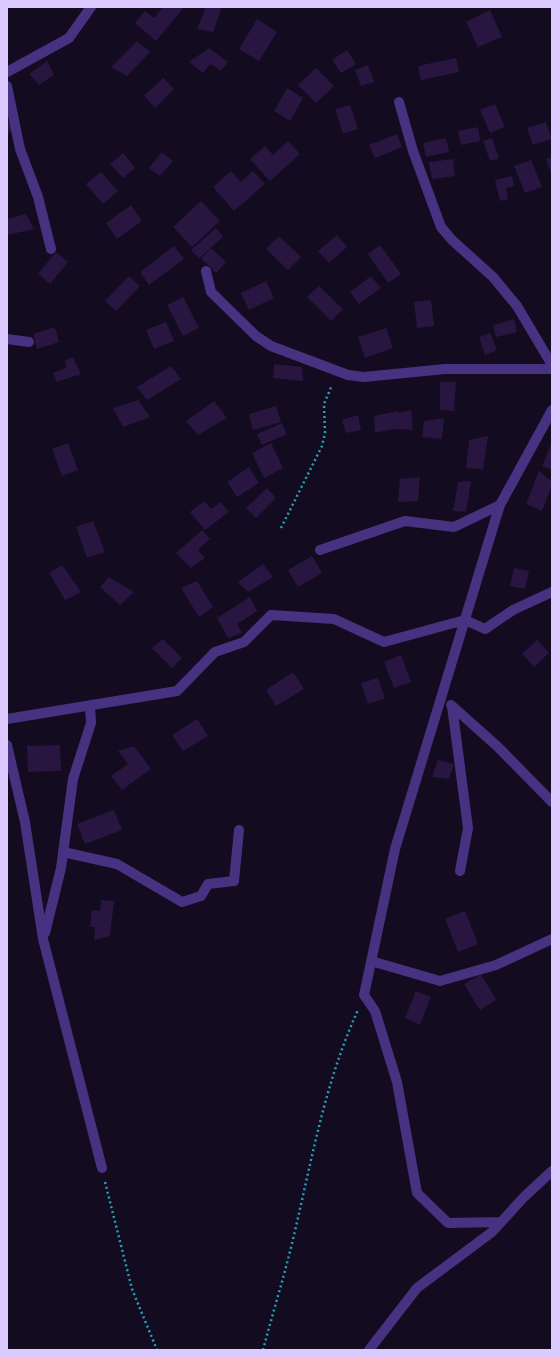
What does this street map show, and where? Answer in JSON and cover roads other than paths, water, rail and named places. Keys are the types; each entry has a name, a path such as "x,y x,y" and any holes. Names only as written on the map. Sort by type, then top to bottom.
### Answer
{"street":[{"path":"7,72 69,38 91,7"},
{"path":"7,86 20,149 38,197 51,249"},
{"path":"398,102 413,151 441,227 452,240 493,277 517,306 552,365"},
{"path":"206,271 211,292 256,336 271,346 348,375 364,376 445,369 552,369"},
{"path":"7,339 29,342"},
{"path":"501,1222 448,1223 417,1193 398,1082 375,1011 364,995 395,849 500,505 552,410"},
{"path":"320,550 405,521 454,527 500,505"},
{"path":"7,719 177,690 215,652 244,642 272,615 334,619 384,642 465,620 485,629 513,610 552,592"},
{"path":"442,696 498,748 552,802"},
{"path":"43,939 63,852 73,779 91,723 90,705"},
{"path":"452,706 468,828 460,871"},
{"path":"7,745 25,822 43,939 102,1168"},
{"path":"63,852 117,864 182,902 201,896 208,884 234,881 239,830"},
{"path":"372,961 440,981 496,965 552,939"},
{"path":"369,1350 417,1288 492,1232 524,1197 552,1171"}]}
